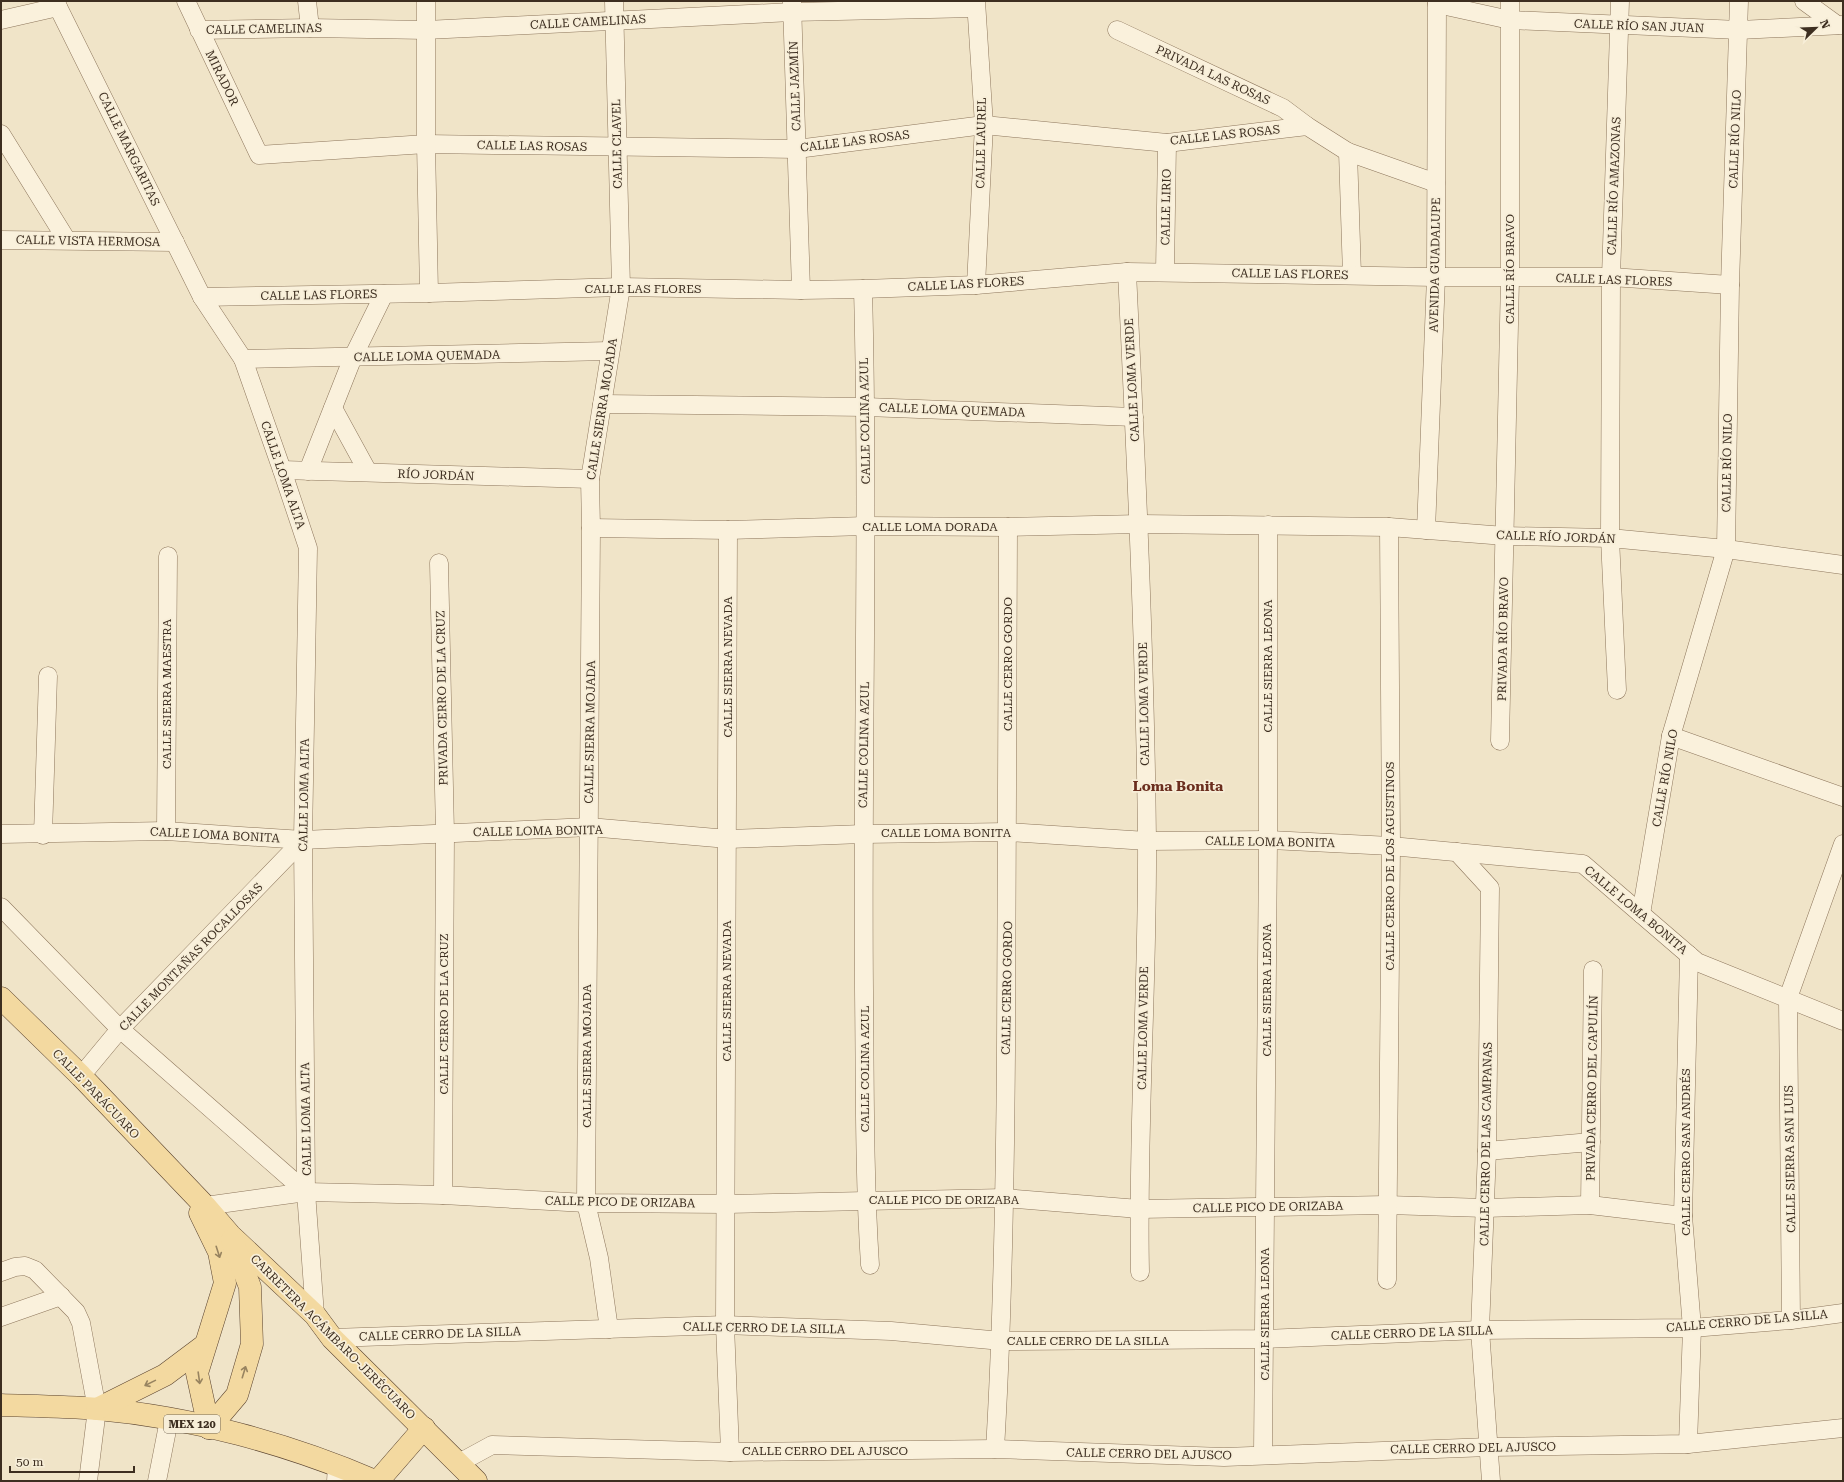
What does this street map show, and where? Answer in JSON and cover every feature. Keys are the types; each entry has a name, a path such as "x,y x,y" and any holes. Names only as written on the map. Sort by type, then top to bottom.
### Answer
{"main road":[{"name":"CALLE PARÁCUARO","path":"1,998 81,1076 197,1199"},
{"name":"CARRETERA ACÁMBARO-JERÉCUARO","path":"197,1199 230,1236 315,1316 332,1338 460,1463 476,1481"},
{"path":"197,1199 220,1252 225,1283 197,1373 210,1428"},
{"path":"210,1428 237,1395 252,1344 250,1287 230,1236"},
{"path":"97,1409 165,1375 205,1345"},
{"name":"MEX 120","path":"1,1405 97,1409 134,1413 210,1428 275,1445 344,1474 376,1481"},
{"path":"376,1481 424,1428"}],"street":[{"name":"MIRADOR","path":"186,1 259,155"},
{"path":"307,1 310,28"},
{"path":"426,1 426,144 429,293"},
{"name":"CALLE CLAVEL","path":"614,1 616,147 621,287"},
{"name":"CALLE RÍO BRAVO","path":"1505,536 1510,278 1510,1"},
{"name":"CALLE RÍO AMAZONAS","path":"1617,690 1610,538 1611,277 1620,1"},
{"name":"CALLE RÍO NILO","path":"1641,914 1671,736 1726,549 1730,285 1739,30 1738,1"},
{"path":"1804,1 1840,25"},
{"name":"CALLE RÍO SAN JUAN","path":"1437,2 1510,20 1739,30 1840,25"},
{"name":"AVENIDA GUADALUPE","path":"1426,530 1436,277 1437,2"},
{"path":"1,20 57,4"},
{"name":"CALLE MARGARITAS","path":"57,4 202,297"},
{"name":"CALLE CAMELINAS","path":"199,30 310,28 426,30 615,20 792,7 976,5"},
{"name":"CALLE LAUREL","path":"976,5 984,125 976,285"},
{"name":"CALLE JAZMÍN","path":"792,7 801,290"},
{"name":"PRIVADA LAS ROSAS","path":"1117,30 1283,108 1307,126"},
{"name":"CALLE LAS ROSAS","path":"259,155 426,144 797,149 984,125 1167,143 1307,126"},
{"path":"1307,126 1348,152 1436,183"},
{"path":"1,134 66,239"},
{"name":"CALLE LIRIO","path":"1165,272 1167,143"},
{"path":"1348,152 1352,275"},
{"name":"CALLE VISTA HERMOSA","path":"1,240 66,239 175,242"},
{"name":"CALLE LAS FLORES","path":"202,297 429,293 621,287 801,290 863,289 976,285 1127,272 1510,278 1611,277 1730,285"},
{"name":"CALLE LOMA VERDE","path":"1127,272 1140,524 1147,841 1139,1209 1140,1272"},
{"name":"CALLE SIERRA MOJADA","path":"609,1328 600,1258 586,1203 591,528 590,479 621,287"},
{"name":"CALLE COLINA AZUL","path":"863,289 866,407 863,834 866,1201 870,1265"},
{"path":"308,471 353,357 384,294"},
{"name":"CALLE LOMA ALTA","path":"202,297 243,359 308,548 303,840 306,1192 315,1316"},
{"name":"CALLE LOMA QUEMADA","path":"243,359 610,351"},
{"name":"CALLE LOMA QUEMADA","path":"602,404 866,407 1134,417"},
{"path":"333,408 368,472"},
{"name":"RÍO JORDÁN","path":"282,470 590,479"},
{"name":"CALLE LOMA DORADA","path":"591,528 728,530 866,526 1008,527 1140,524 1268,525"},
{"name":"CALLE RÍO JORDÁN","path":"1268,525 1389,527 1505,536 1610,538 1726,549 1843,565"},
{"name":"CALLE SIERRA LEONA","path":"1263,1454 1268,840 1268,525"},
{"name":"CALLE CERRO GORDO","path":"995,1449 1002,1341 1008,832 1008,527"},
{"name":"CALLE CERRO DE LOS AGUSTINOS","path":"1387,1280 1391,846 1389,527"},
{"name":"CALLE SIERRA NEVADA","path":"728,530 725,1325 730,1452"},
{"name":"PRIVADA RÍO BRAVO","path":"1500,741 1505,536"},
{"name":"CALLE SIERRA MAESTRA","path":"166,831 168,556"},
{"name":"PRIVADA CERRO DE LA CRUZ","path":"438,563 445,833"},
{"path":"43,834 48,676"},
{"path":"1671,736 1843,797"},
{"name":"CALLE LOMA BONITA","path":"1,834 166,831 303,840 589,827 728,839 863,834 1008,832 1147,841 1268,840 1391,846 1583,864 1697,962 1843,1021"},
{"name":"CALLE CERRO DE LA CRUZ","path":"443,1195 445,833"},
{"name":"CALLE MONTAÑAS ROCALLOSAS","path":"81,1076 120,1029 303,840"},
{"path":"1788,998 1843,844"},
{"name":"CALLE CERRO DE LAS CAMPANAS","path":"1457,852 1490,888 1487,1151 1480,1330 1491,1481"},
{"path":"1,907 120,1029 306,1192"},
{"name":"CALLE CERRO SAN ANDRÉS","path":"1688,1444 1692,1328 1683,1216 1689,955"},
{"name":"PRIVADA CERRO DEL CAPULÍN","path":"1590,1205 1593,970"},
{"name":"CALLE SIERRA SAN LUIS","path":"1788,998 1792,1320"},
{"path":"1487,1151 1591,1142"},
{"name":"CALLE PICO DE ORIZABA","path":"197,1199 306,1192 443,1195 586,1203 726,1204 1004,1198 1139,1209 1387,1205 1485,1208 1590,1205 1683,1216"},
{"path":"1,1272 15,1267 25,1266 35,1270 76,1312 81,1323 97,1409 88,1481"},
{"path":"1,1317 61,1296"},
{"name":"CALLE CERRO DE LA SILLA","path":"332,1338 725,1325 891,1331 1002,1341 1265,1339 1480,1330 1692,1328 1792,1320 1843,1313"},
{"path":"157,1481 169,1420"},
{"name":"CALLE CERRO DEL AJUSCO","path":"460,1463 492,1445 730,1452 995,1449 1224,1457 1263,1454 1489,1447 1688,1444 1843,1428"}],"district":[{"name":"Loma Bonita","path":"1178,786"}]}
